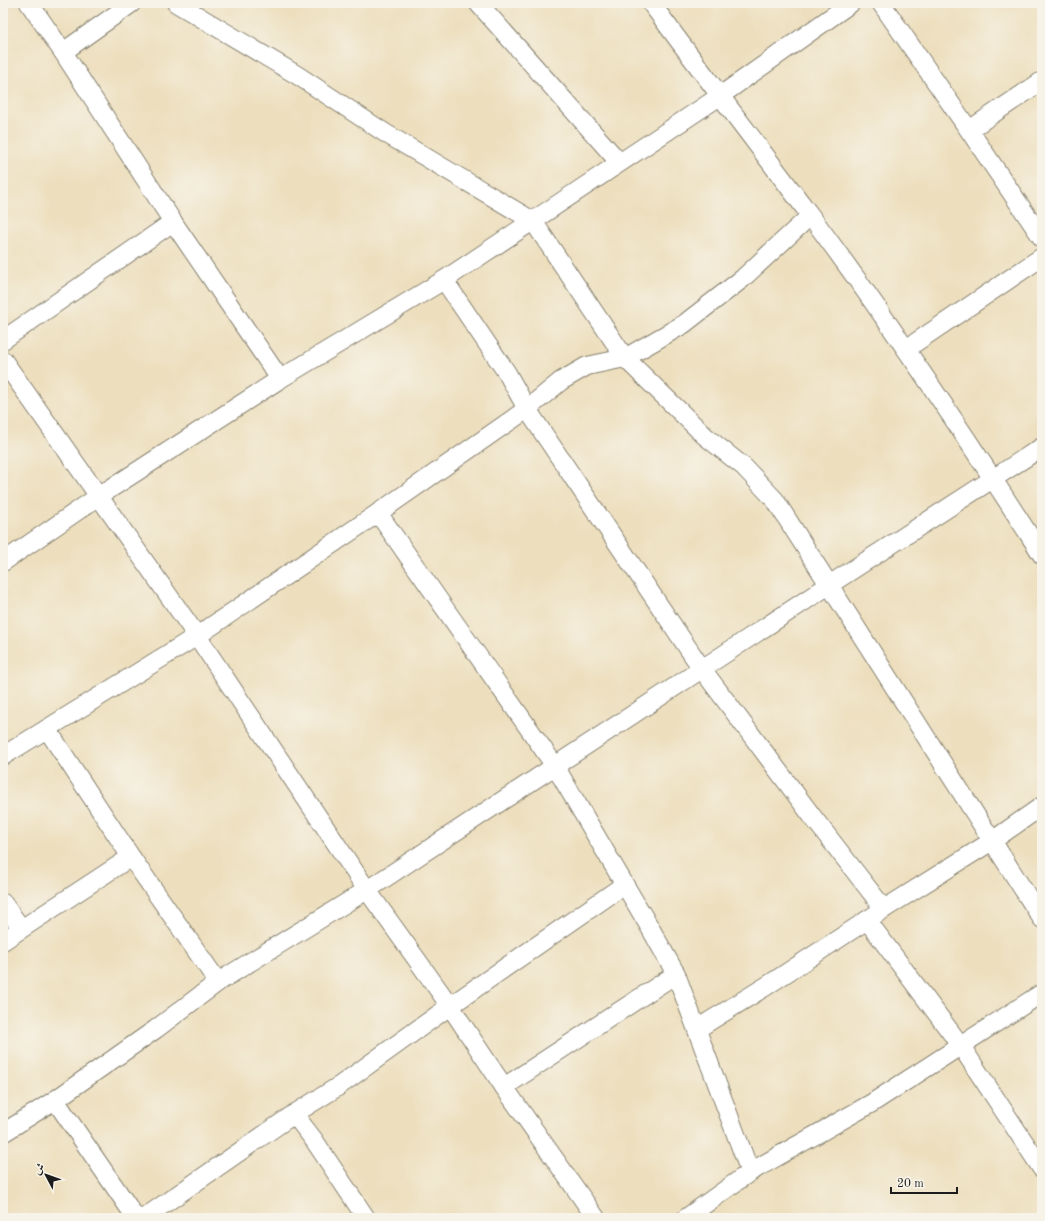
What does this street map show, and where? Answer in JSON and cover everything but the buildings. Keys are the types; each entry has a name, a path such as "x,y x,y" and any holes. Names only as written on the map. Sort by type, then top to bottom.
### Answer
{"street":[{"path":"29,3 63,52 173,222 280,379"},
{"path":"63,52 132,3"},
{"path":"176,3 297,75 385,133 533,221 625,358 705,436 744,467 775,500 1042,919"},
{"path":"478,3 619,162"},
{"path":"651,3 810,216 906,349 994,479 1042,554"},
{"path":"3,562 99,496 280,379 444,280 720,96 851,3"},
{"path":"881,3 1042,238"},
{"path":"969,130 1042,81"},
{"path":"3,756 197,636 378,513 527,409 561,381 587,366 625,358 684,324 742,279 810,216"},
{"path":"3,340 173,222"},
{"path":"906,349 1042,257"},
{"path":"444,280 506,373 527,409 702,669 884,909"},
{"path":"3,360 197,636 367,890 450,1006 504,1087 596,1218"},
{"path":"3,1133 55,1100 156,1029 218,982 367,890 829,585 1042,448"},
{"path":"378,513 556,766 676,974 750,1172"},
{"path":"47,729 131,857 218,982"},
{"path":"697,1028 768,985 884,909 992,841 1042,806"},
{"path":"3,941 131,857"},
{"path":"144,1218 294,1114 339,1086 450,1006 624,885"},
{"path":"3,903 21,928"},
{"path":"868,920 961,1046 1042,1169"},
{"path":"504,1087 676,974"},
{"path":"686,1218 750,1172 872,1103 1042,993"},
{"path":"55,1100 136,1218"},
{"path":"294,1114 314,1140 366,1218"}]}
